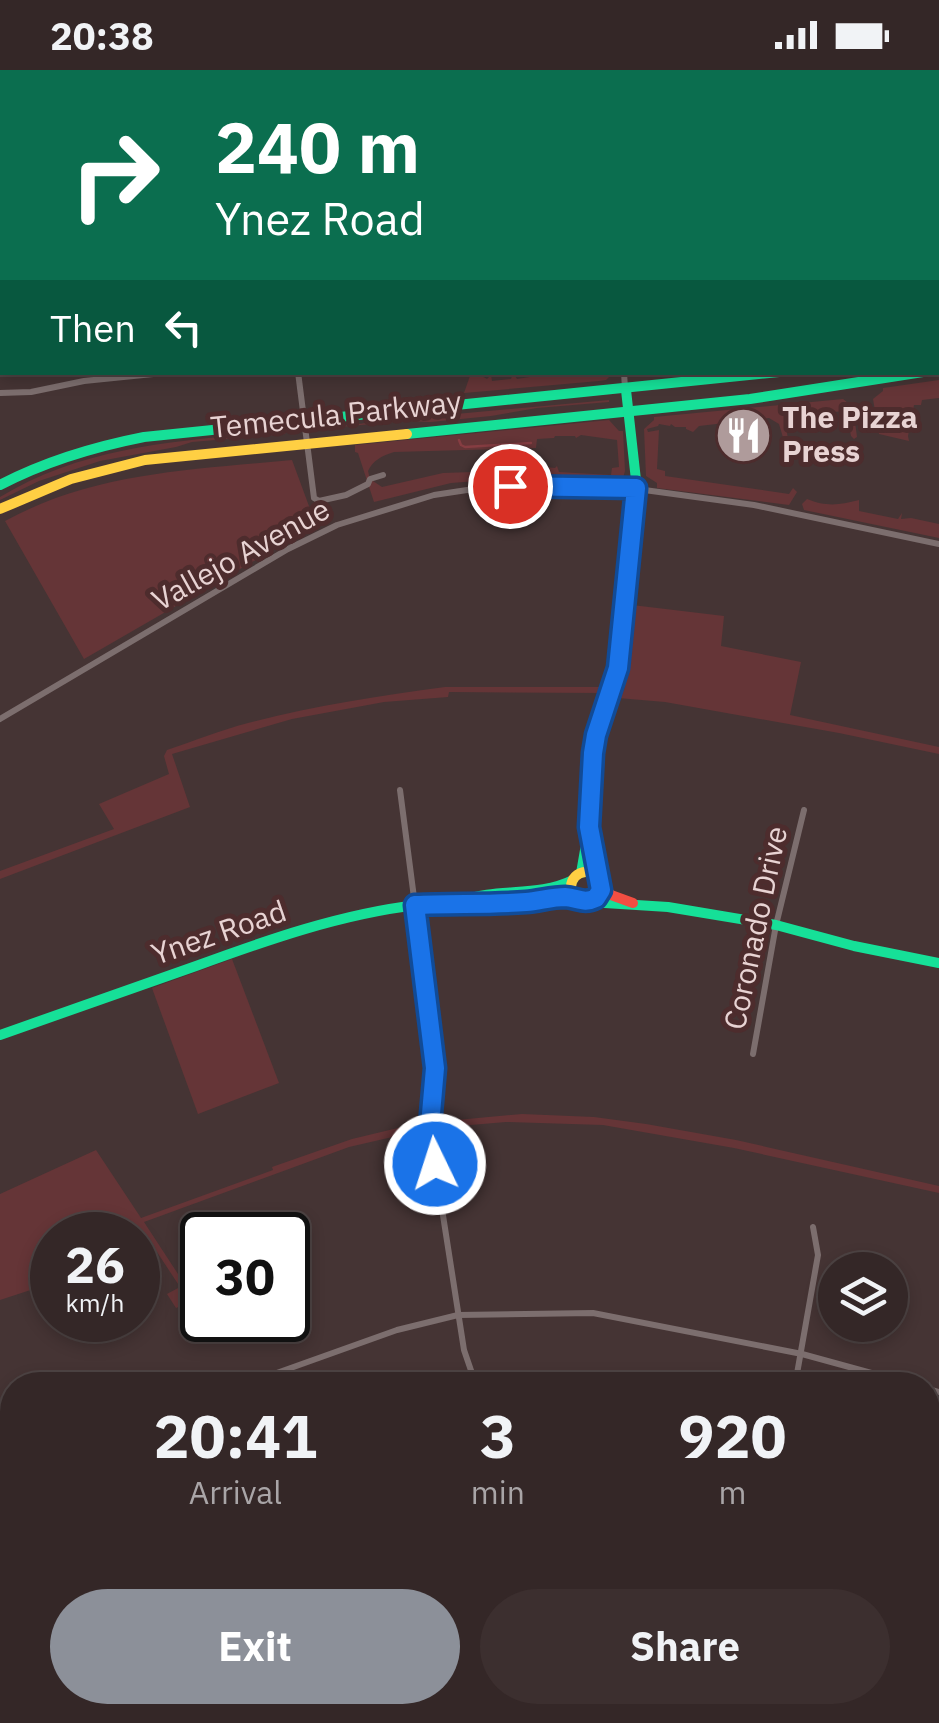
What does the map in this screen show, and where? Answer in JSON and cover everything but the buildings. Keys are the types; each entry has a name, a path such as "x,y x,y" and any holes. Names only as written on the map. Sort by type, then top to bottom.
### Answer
{"main road":[{"name":"Temecula Parkway","path":"0,485 44,464 108,444 187,431 754,375"},
{"name":"Temecula Parkway","path":"0,509 68,478 169,456 750,399 891,375"},
{"path":"589,827 599,880 598,896 584,901 571,888 589,827 596,735 618,668 636,488 626,390"},
{"path":"577,876 590,872 599,880"},
{"name":"Ynez Road","path":"460,902 477,896 550,890 577,876"},
{"name":"Ynez Road","path":"599,880 611,894 638,905"},
{"name":"Ynez Road","path":"0,1035 288,933 415,905 530,902 564,897 638,905 776,926 939,964"}],"street":[{"path":"0,393 143,375"},
{"path":"298,375 314,498 319,501 346,495 383,474"},
{"path":"624,375 626,390"},
{"name":"Vallejo Avenue","path":"0,719 288,548 337,525 434,495 487,487 636,488 754,504 939,544"},
{"path":"400,790 435,1068 432,1144 464,1350 472,1372"},
{"name":"Coronado Drive","path":"753,1054 776,926 804,810"},
{"path":"799,1372 818,1255 813,1227"},
{"path":"280,1372 398,1330 458,1315 593,1313 802,1354 868,1372"}],"shaded area":[{"path":"470,375 487,379 491,375 492,381 511,379 512,375 517,379 536,375 611,375 599,381 464,393"},
{"path":"939,380 939,398 914,405 909,441 879,434 873,399 883,388"},
{"path":"843,399 853,407 857,437 851,436 846,411 785,416 789,449 794,449 793,453 787,451 779,424 769,418 699,426 693,432 671,424 647,429 659,430 657,469 665,471 665,476 789,494 793,488 797,492 789,505 657,488 657,483 646,476 644,429 654,417"},
{"path":"609,400 431,422 317,429 391,420"},
{"path":"609,420 623,431 625,471 622,481 616,484 615,480 547,477 546,467 557,466 559,472 611,475 612,468 619,467 617,440 555,436 537,439 536,448 394,452 375,461 368,471 370,479 382,487 443,473 535,470 536,464 544,467 544,476 451,483 374,502 355,452 355,445"},
{"path":"286,431 192,442 100,461 39,481 0,500 33,479 102,455 175,442"},
{"path":"292,460 316,525 84,659 5,521 74,492 109,483"},
{"path":"807,499 833,504 859,500 859,511 898,519 902,513 901,519 939,524 939,538 804,510 802,504"},
{"path":"632,605 724,616 721,646 801,662 790,715 939,747 939,754 665,702 618,698 624,690"},
{"path":"445,687 608,687 606,693 449,692 448,697 384,702 292,719 172,754 190,807 0,879 0,871 114,829 99,804 169,774 164,756 167,750 272,717"},
{"path":"232,959 279,1083 198,1114 152,988"},
{"path":"522,1114 594,1117 736,1140 939,1186 939,1193 734,1148 603,1125 506,1122 435,1128 435,1122"},
{"path":"427,1121 427,1129 349,1147 160,1216 158,1212 273,1170 272,1167 352,1139"},
{"path":"96,1150 137,1212 30,1212 30,1290 0,1300 0,1194"},
{"path":"160,1246 180,1277 180,1287 160,1257"},
{"path":"180,1287 180,1306 176,1308 167,1294"}],"waterway":[{"path":"459,440 465,447 531,443"}],"traffic: fast":[{"path":"0,485 70,456 144,437 750,375"},
{"path":"407,434 750,399 904,375"},
{"path":"581,873 596,735 618,668 637,489 626,390"},
{"path":"591,838 597,876"},
{"path":"461,901 489,894 546,889 573,880"},
{"path":"0,1035 332,921 428,904 578,899"},
{"path":"589,902 668,907 776,925 939,963"}],"traffic: slow":[{"path":"0,509 71,479 145,460 407,434"},
{"path":"586,872 597,876 601,887 597,898 586,902 575,898 571,887 575,876 586,872"}],"traffic: jam":[{"path":"601,883 611,895 633,903"}],"place":[{"name":"The Pizza Press","path":"743,435"}],"route":[{"path":"435,1164 430,1125 435,1068 415,905 530,902 564,897 586,902 596,898 601,890 589,827 593,753 618,668 636,488 510,486"}]}
